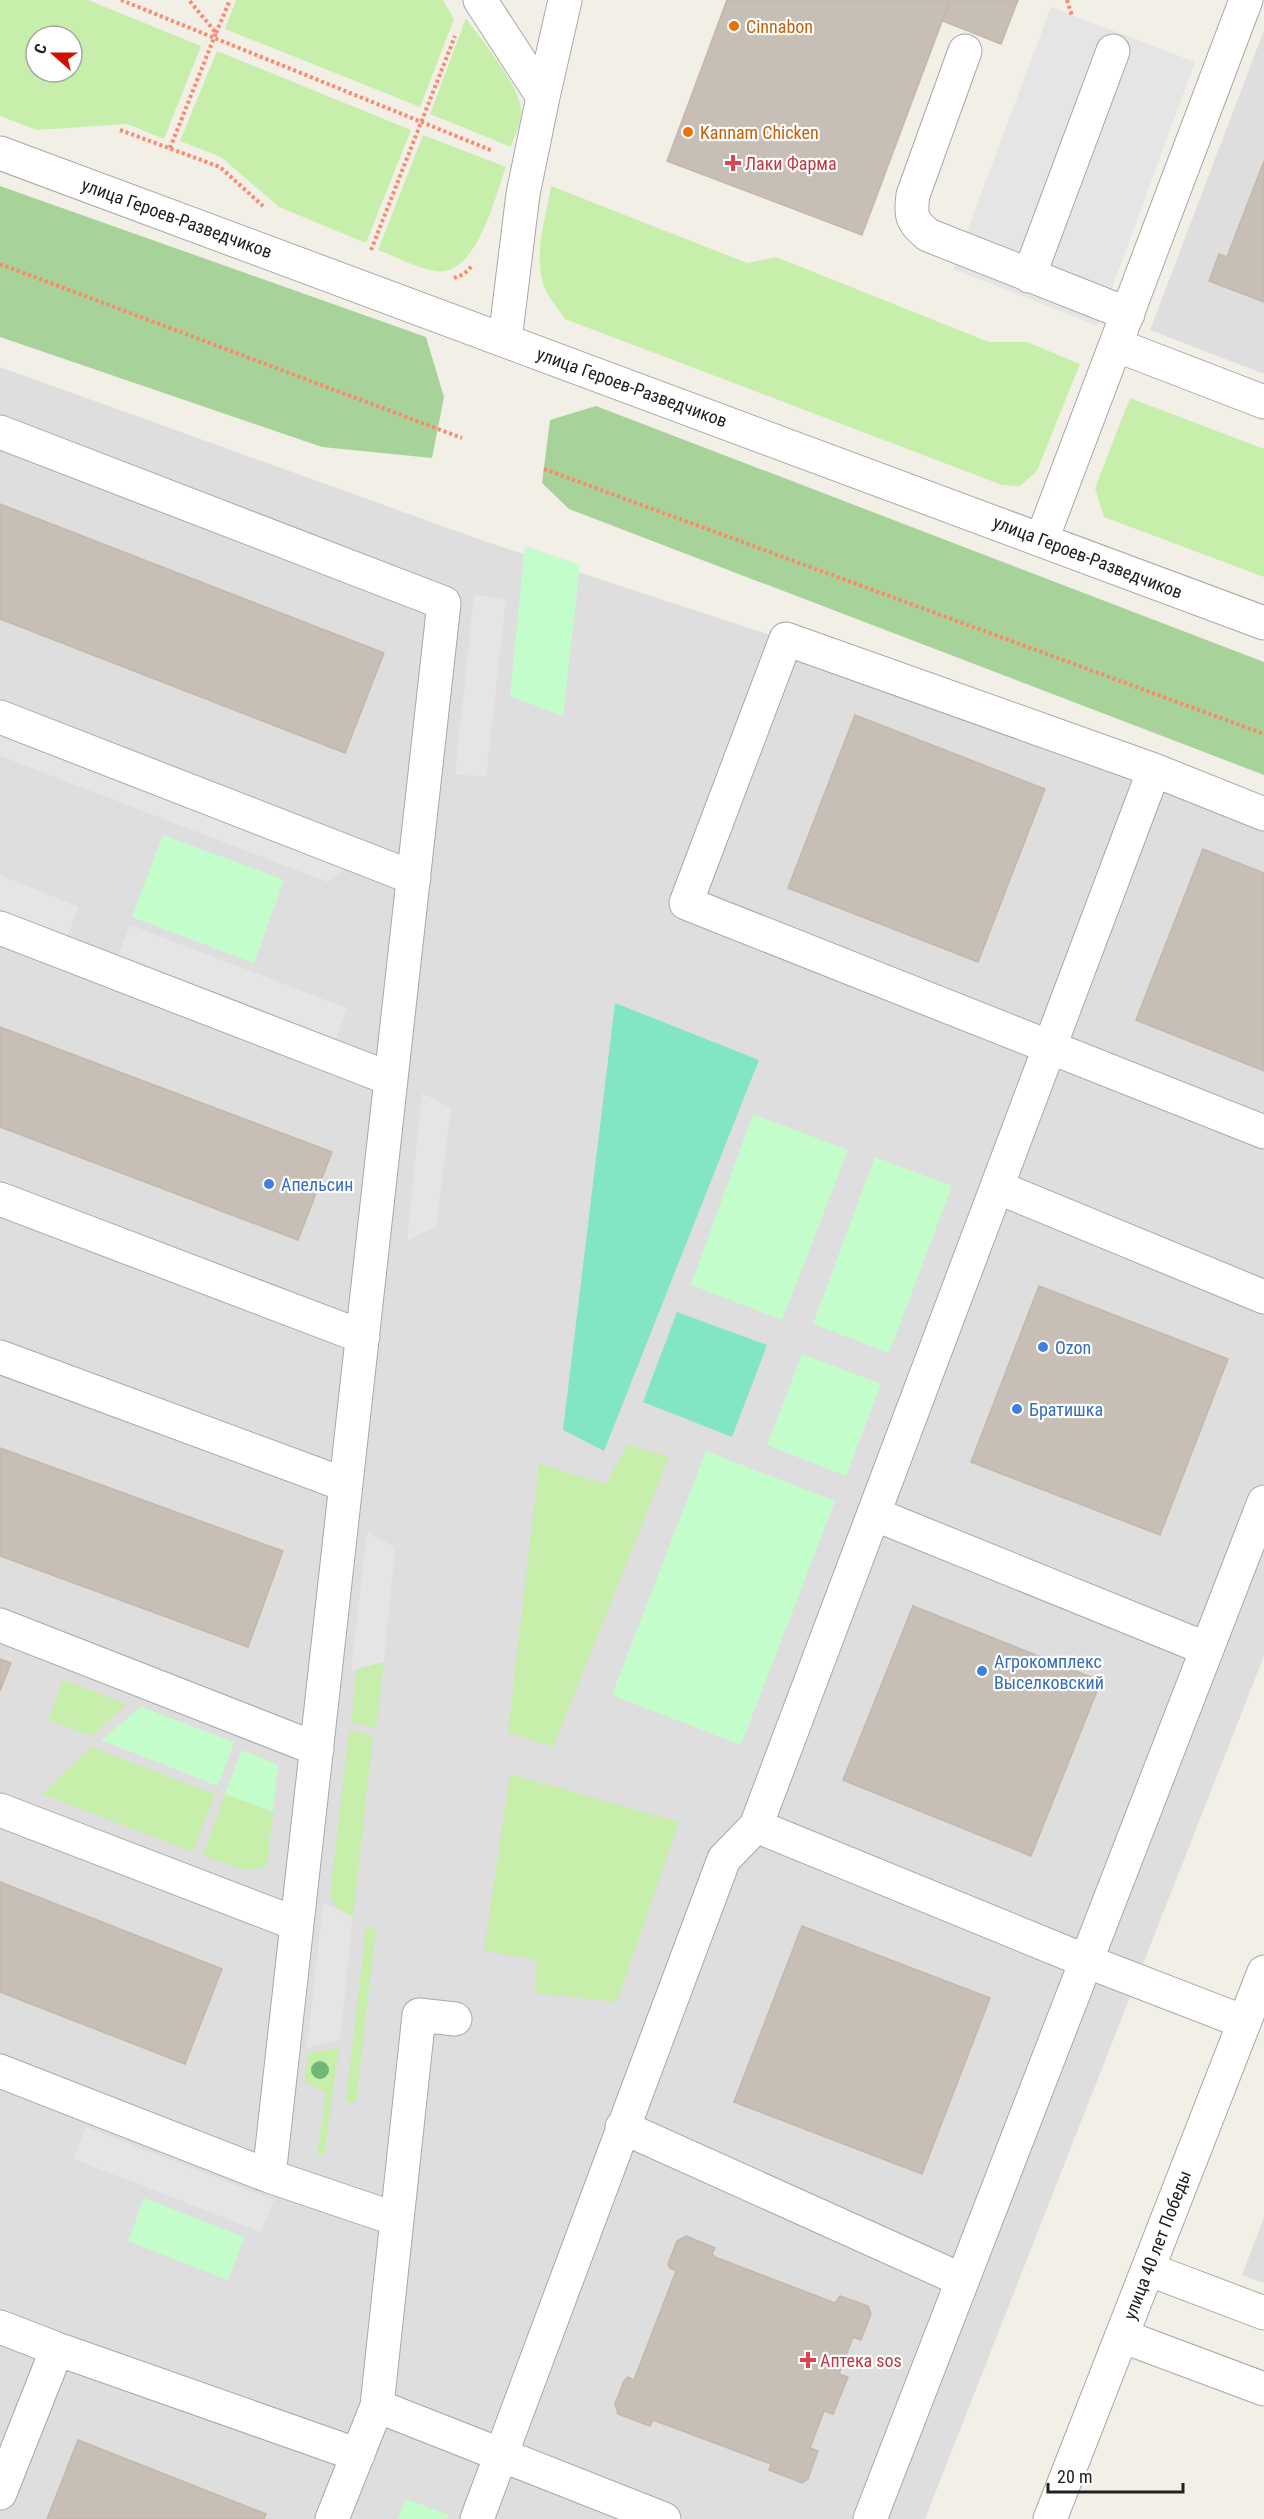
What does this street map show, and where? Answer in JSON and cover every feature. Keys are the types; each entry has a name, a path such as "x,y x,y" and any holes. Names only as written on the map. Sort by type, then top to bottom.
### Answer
{"street":[{"path":"480,0 543,97"},
{"path":"505,340 523,194 565,0"},
{"path":"1042,539 1128,314 1250,12"},
{"path":"965,51 913,195 911,210 916,225 928,235 1128,314"},
{"path":"1029,276 1113,51"},
{"name":"улица Героев-Разведчиков","path":"0,153 1264,623"},
{"path":"1116,345 1264,402"},
{"path":"0,432 444,603 269,2176"},
{"path":"1264,814 1154,770 786,639 686,903 1264,1132"},
{"path":"0,717 414,878"},
{"path":"477,2519 724,1859 756,1826 1154,770"},
{"path":"0,928 391,1079"},
{"path":"997,1187 1264,1297"},
{"path":"0,1199 363,1337"},
{"path":"0,1358 346,1485"},
{"path":"870,2519 1264,1502"},
{"path":"874,1514 1207,1648"},
{"path":"0,1624 317,1749"},
{"path":"0,1810 297,1924"},
{"path":"756,1826 1086,1961 1244,2022"},
{"name":"улица 40 лет Победы","path":"1050,2519 1264,1972"},
{"path":"332,2519 378,2406 396,2219 420,2015 455,2019"},
{"path":"0,2071 269,2176 396,2219"},
{"path":"622,2127 962,2280"},
{"path":"1148,2269 1264,2313"},
{"path":"0,2326 57,2349 358,2455"},
{"path":"1122,2336 1264,2390"},
{"path":"0,2493 57,2349"},
{"path":"378,2406 664,2519"}],"path":[{"path":"121,0 215,36 495,152"},
{"path":"189,0 215,36"},
{"path":"170,148 230,0"},
{"path":"1066,0 1072,16"},
{"path":"369,256 459,26"},
{"path":"120,130 220,167 266,209"},
{"path":"446,281 464,274 477,261"},
{"path":"0,264 462,438"},
{"path":"544,469 1264,734"}],"shaded area":[{"path":"1051,7 1195,62 1098,326 953,269"},
{"path":"1264,30 1264,374 1150,330"},
{"path":"0,367 484,541 1264,797 1264,1656 925,2519 0,2519"},
{"path":"474,595 506,599 486,777 455,774"},
{"path":"0,728 353,863 327,882 0,756"},
{"path":"0,875 79,907 67,936 0,909"},
{"path":"130,925 347,1008 335,1041 118,957"},
{"path":"422,1093 451,1108 436,1227 407,1240"},
{"path":"367,1532 395,1547 384,1662 351,1670"},
{"path":"323,1902 353,1917 340,2039 307,2048"},
{"path":"86,2127 274,2200 261,2232 74,2159"},
{"path":"1264,2217 1264,2283 1242,2275"}],"green space":[{"path":"0,0 88,0 201,46 164,139 127,124 37,130 0,116"},
{"path":"236,0 443,0 454,19 420,107 225,29"},
{"path":"466,18 515,89 521,111 511,147 430,114"},
{"path":"217,51 411,130 366,243 279,207 221,157 180,141"},
{"path":"423,135 506,167 482,233 462,262 449,270 428,270 378,250"},
{"path":"0,186 426,337 444,397 432,458 322,447 0,337"},
{"path":"551,186 747,263 776,257 989,342 1027,342 1080,364 1037,471 1020,486 1002,485 565,319 547,292 541,271 540,247"},
{"path":"1130,398 1264,449 1264,577 1104,517 1095,488"},
{"path":"596,406 1264,662 1264,775 569,509 542,483 550,420"},
{"path":"525,546 580,565 563,716 510,696"},
{"path":"163,835 284,880 254,963 132,917"},
{"path":"615,1003 759,1060 604,1451 563,1430"},
{"path":"753,1114 848,1150 782,1320 691,1285"},
{"path":"875,1157 952,1186 889,1353 813,1324"},
{"path":"677,1312 767,1345 732,1437 643,1402"},
{"path":"802,1354 881,1384 846,1476 767,1445"},
{"path":"627,1444 669,1457 553,1747 508,1732 539,1464 606,1484"},
{"path":"706,1451 835,1501 741,1745 612,1695"},
{"path":"384,1662 376,1728 351,1722 357,1669"},
{"path":"63,1680 127,1704 92,1736 48,1720"},
{"path":"141,1707 234,1742 218,1786 101,1740"},
{"path":"349,1730 373,1736 353,1917 339,1910 330,1896"},
{"path":"91,1747 215,1794 193,1852 42,1794"},
{"path":"242,1750 278,1765 273,1812 225,1794"},
{"path":"510,1774 679,1822 617,2002 535,1993 537,1960 484,1951"},
{"path":"225,1794 273,1812 267,1866 243,1869 203,1855"},
{"path":"366,1927 376,1928 356,2102 346,2101"},
{"path":"339,2048 324,2156 317,2154 326,2093 305,2082 308,2053"},
{"path":"144,2198 244,2237 228,2280 128,2241"},
{"path":"406,2499 449,2515 447,2519 398,2519"}],"building":[{"path":"727,0 950,0 862,235 667,161"},
{"path":"950,0 1018,0 1001,44 943,21"},
{"path":"1264,161 1264,302 1209,281 1219,254 1227,257"},
{"path":"0,504 384,653 345,753 0,619"},
{"path":"855,715 1045,789 978,962 788,888"},
{"path":"1203,849 1264,873 1264,1071 1136,1020"},
{"path":"0,1027 332,1152 298,1240 0,1127"},
{"path":"1039,1286 1228,1359 1160,1535 971,1462"},
{"path":"0,1448 283,1551 248,1647 0,1556"},
{"path":"913,1606 1101,1681 1031,1856 843,1780"},
{"path":"0,1659 11,1663 0,1691"},
{"path":"0,1882 222,1969 185,2064 0,1992"},
{"path":"802,1926 990,1998 922,2174 734,2102"},
{"path":"686,2236 715,2248 712,2254 715,2257 835,2303 840,2296 868,2306 871,2314 861,2340 853,2337 839,2374 848,2377 833,2414 824,2411 810,2448 818,2451 808,2479 802,2483 769,2470 771,2464 653,2420 650,2426 618,2414 615,2404 624,2381 628,2377 634,2380 676,2271 668,2264 677,2241"},
{"path":"78,2440 266,2514 264,2519 47,2519"}],"place":[{"name":"Cinnabon","path":"734,26"},
{"name":"Kannam Chicken","path":"688,132"},
{"name":"Лаки Фарма","path":"733,163"},
{"name":"Апельсин","path":"269,1184"},
{"name":"Ozon","path":"1043,1347"},
{"name":"Братишка","path":"1017,1409"},
{"name":"Агрокомплекс Выселковский","path":"982,1671"},
{"name":"Аптека sos","path":"808,2360"}]}
